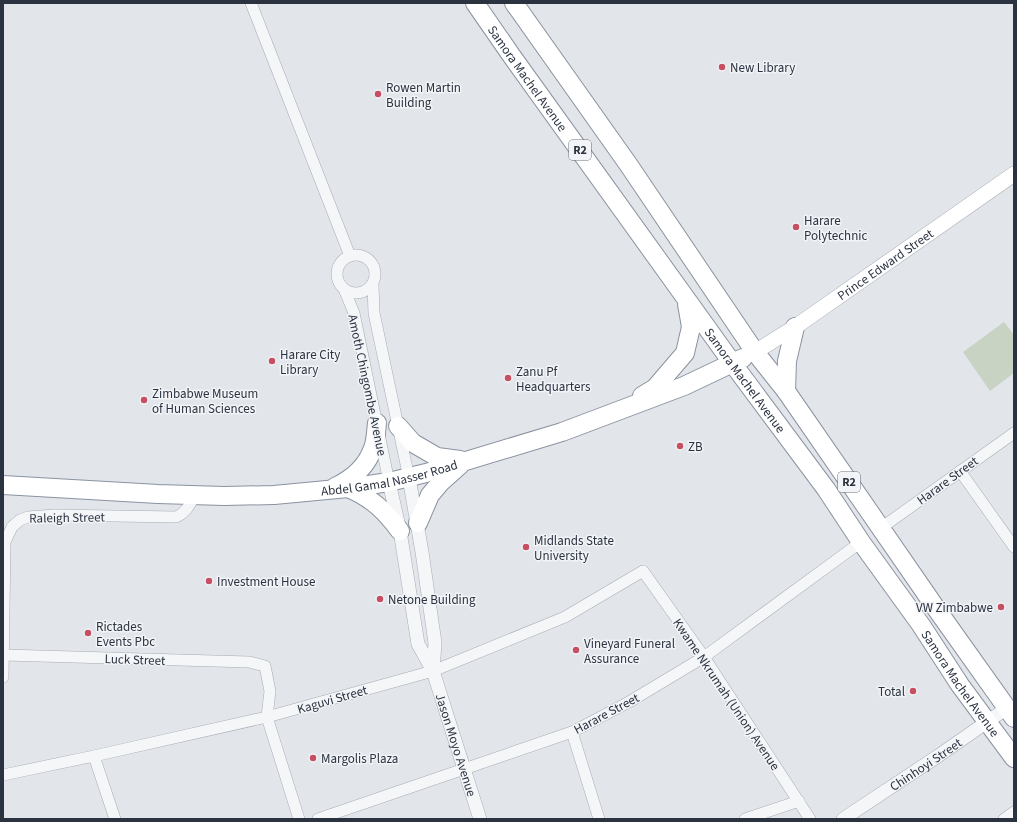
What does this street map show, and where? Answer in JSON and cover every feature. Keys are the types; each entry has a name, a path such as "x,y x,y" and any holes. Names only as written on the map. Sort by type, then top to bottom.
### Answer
{"highway":[{"name":"Samora Machel Avenue","path":"475,3 733,364 826,489 861,542 921,625 960,685 1014,758"},
{"name":"Samora Machel Avenue","path":"514,3 628,164 755,352 786,391 1010,713"},
{"path":"623,409 655,388 685,353 691,327 686,297"},
{"path":"786,391 787,361 795,327"},
{"name":"Abdel Gamal Nasser Road","path":"3,485 224,496 274,495 348,488 389,482 409,478 562,432 684,386 733,364 755,352"},
{"path":"329,490 348,481 362,468 374,448 377,423"},
{"path":"398,426 413,443 437,457 465,461"},
{"path":"418,523 430,495 441,482 465,461"},
{"path":"348,488 363,494 386,513 400,531"}],"main road":[{"name":"Prince Edward Street","path":"755,352 795,327 1014,174"}],"street":[{"path":"251,3 350,256"},
{"path":"350,256 361,256 366,258 371,263 375,272 375,280 373,285 357,294 350,293 344,289 339,283 337,275 340,263 350,256"},
{"name":"Amoth Chingombe Avenue","path":"373,285 374,313 409,478"},
{"name":"Amoth Chingombe Avenue","path":"344,289 354,314 389,482"},
{"name":"Harare Street","path":"881,528 1014,433"},
{"path":"960,471 1014,547"},
{"name":"Jason Moyo Avenue","path":"409,478 418,523 435,643 433,671"},
{"name":"Jason Moyo Avenue","path":"389,482 400,531 418,644 433,671 480,819"},
{"name":"Raleigh Street","path":"3,677 5,542 12,527 20,520 28,516 176,517 185,512 195,495"},
{"name":"Harare Street","path":"318,819 572,732 629,702 704,657 861,542"},
{"name":"Kaguvi Street","path":"3,775 267,717 433,671 565,617 643,571"},
{"name":"Kwame Nkrumah (Union) Avenue","path":"643,571 704,657 810,819"},
{"name":"Luck Street","path":"4,655 249,662 265,666 270,691 267,717"},
{"name":"Chinhoyi Street","path":"843,819 938,756 987,721 1010,713"},
{"path":"267,717 299,819"},
{"path":"572,732 599,819"},
{"path":"94,756 115,819"},
{"path":"744,819 799,801"},
{"path":"1004,819 1014,812"}],"green space":[{"path":"1004,322 1014,335 1014,373 990,391 963,352"}],"place":[{"name":"New Library","path":"722,67"},
{"name":"Rowen Martin Building","path":"378,94"},
{"name":"Harare Polytechnic","path":"796,227"},
{"name":"Harare City Library","path":"272,361"},
{"name":"Zanu Pf Headquarters","path":"508,378"},
{"name":"Zimbabwe Museum of Human Sciences","path":"144,400"},
{"name":"ZB","path":"680,446"},
{"name":"Midlands State University","path":"526,547"},
{"name":"Investment House","path":"209,581"},
{"name":"Netone Building","path":"380,599"},
{"name":"VW Zimbabwe","path":"1001,607"},
{"name":"Rictades Events Pbc","path":"88,633"},
{"name":"Vineyard Funeral Assurance","path":"576,650"},
{"name":"Total","path":"913,691"},
{"name":"Margolis Plaza","path":"313,758"}]}
